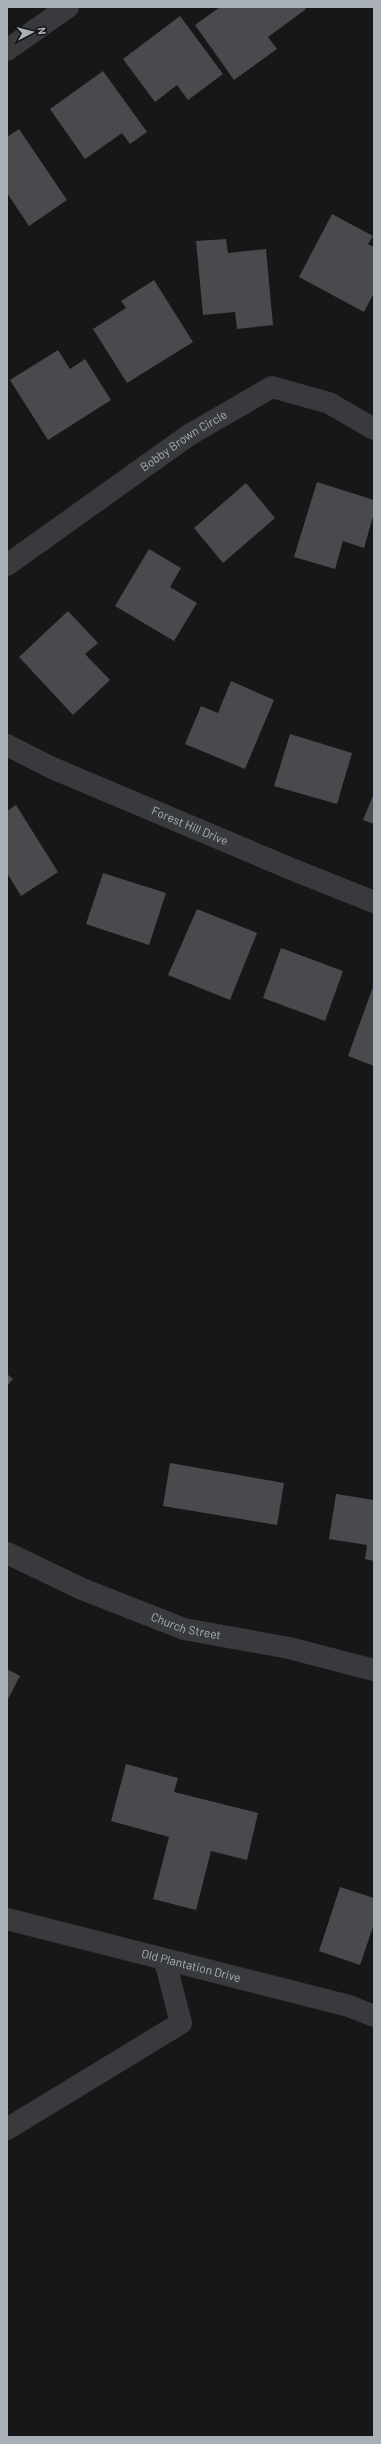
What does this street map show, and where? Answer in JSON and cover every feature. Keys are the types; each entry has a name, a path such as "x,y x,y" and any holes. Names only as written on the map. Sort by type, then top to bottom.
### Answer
{"street":[{"path":"7,50 68,7"},
{"name":"Bobby Brown Circle","path":"7,565 188,435 272,386 329,403 374,429"},
{"name":"Forest Hill Drive","path":"7,745 57,770 289,868 374,902"},
{"name":"Church Street","path":"7,1553 82,1589 184,1629 289,1648 374,1670"},
{"name":"Old Plantation Drive","path":"7,1919 165,1961 349,2006 374,2016"},
{"path":"7,2129 181,2023 165,1961"}],"building":[{"path":"220,7 304,7 306,9 268,37 277,49 234,80 195,25"},
{"path":"180,16 223,74 188,100 177,85 155,102 123,59"},
{"path":"103,71 147,132 130,144 122,133 85,159 50,109"},
{"path":"19,129 67,200 29,226 7,193 7,137"},
{"path":"332,214 373,236 368,244 374,247 374,293 364,312 299,277"},
{"path":"226,239 228,253 266,249 273,325 237,329 235,312 203,315 196,241"},
{"path":"154,280 193,342 127,383 93,329 126,308 121,301"},
{"path":"58,350 70,369 85,359 111,400 48,440 10,380"},
{"path":"317,482 374,500 374,513 364,548 343,541 335,569 294,557"},
{"path":"246,483 275,518 223,563 194,528"},
{"path":"149,549 181,568 170,587 197,603 174,641 115,606"},
{"path":"68,611 98,643 85,654 110,680 73,715 19,657"},
{"path":"231,681 274,700 245,769 185,744 201,706 218,713"},
{"path":"290,734 352,753 337,804 274,786"},
{"path":"374,793 374,824 363,820"},
{"path":"16,805 58,872 21,896 7,873 7,811"},
{"path":"103,873 166,893 149,945 86,924"},
{"path":"197,909 257,933 230,1000 168,975"},
{"path":"281,948 343,971 325,1021 263,998"},
{"path":"374,984 374,1066 348,1056"},
{"path":"7,1374 13,1379 7,1386"},
{"path":"170,1463 284,1483 277,1525 163,1506"},
{"path":"336,1494 374,1500 374,1561 365,1559 367,1545 329,1539"},
{"path":"7,1669 20,1676 7,1701"},
{"path":"126,1764 178,1778 174,1792 258,1813 247,1860 211,1851 196,1910 153,1899 169,1837 111,1821"},
{"path":"340,1887 374,1898 374,1924 360,1965 319,1951"}]}
